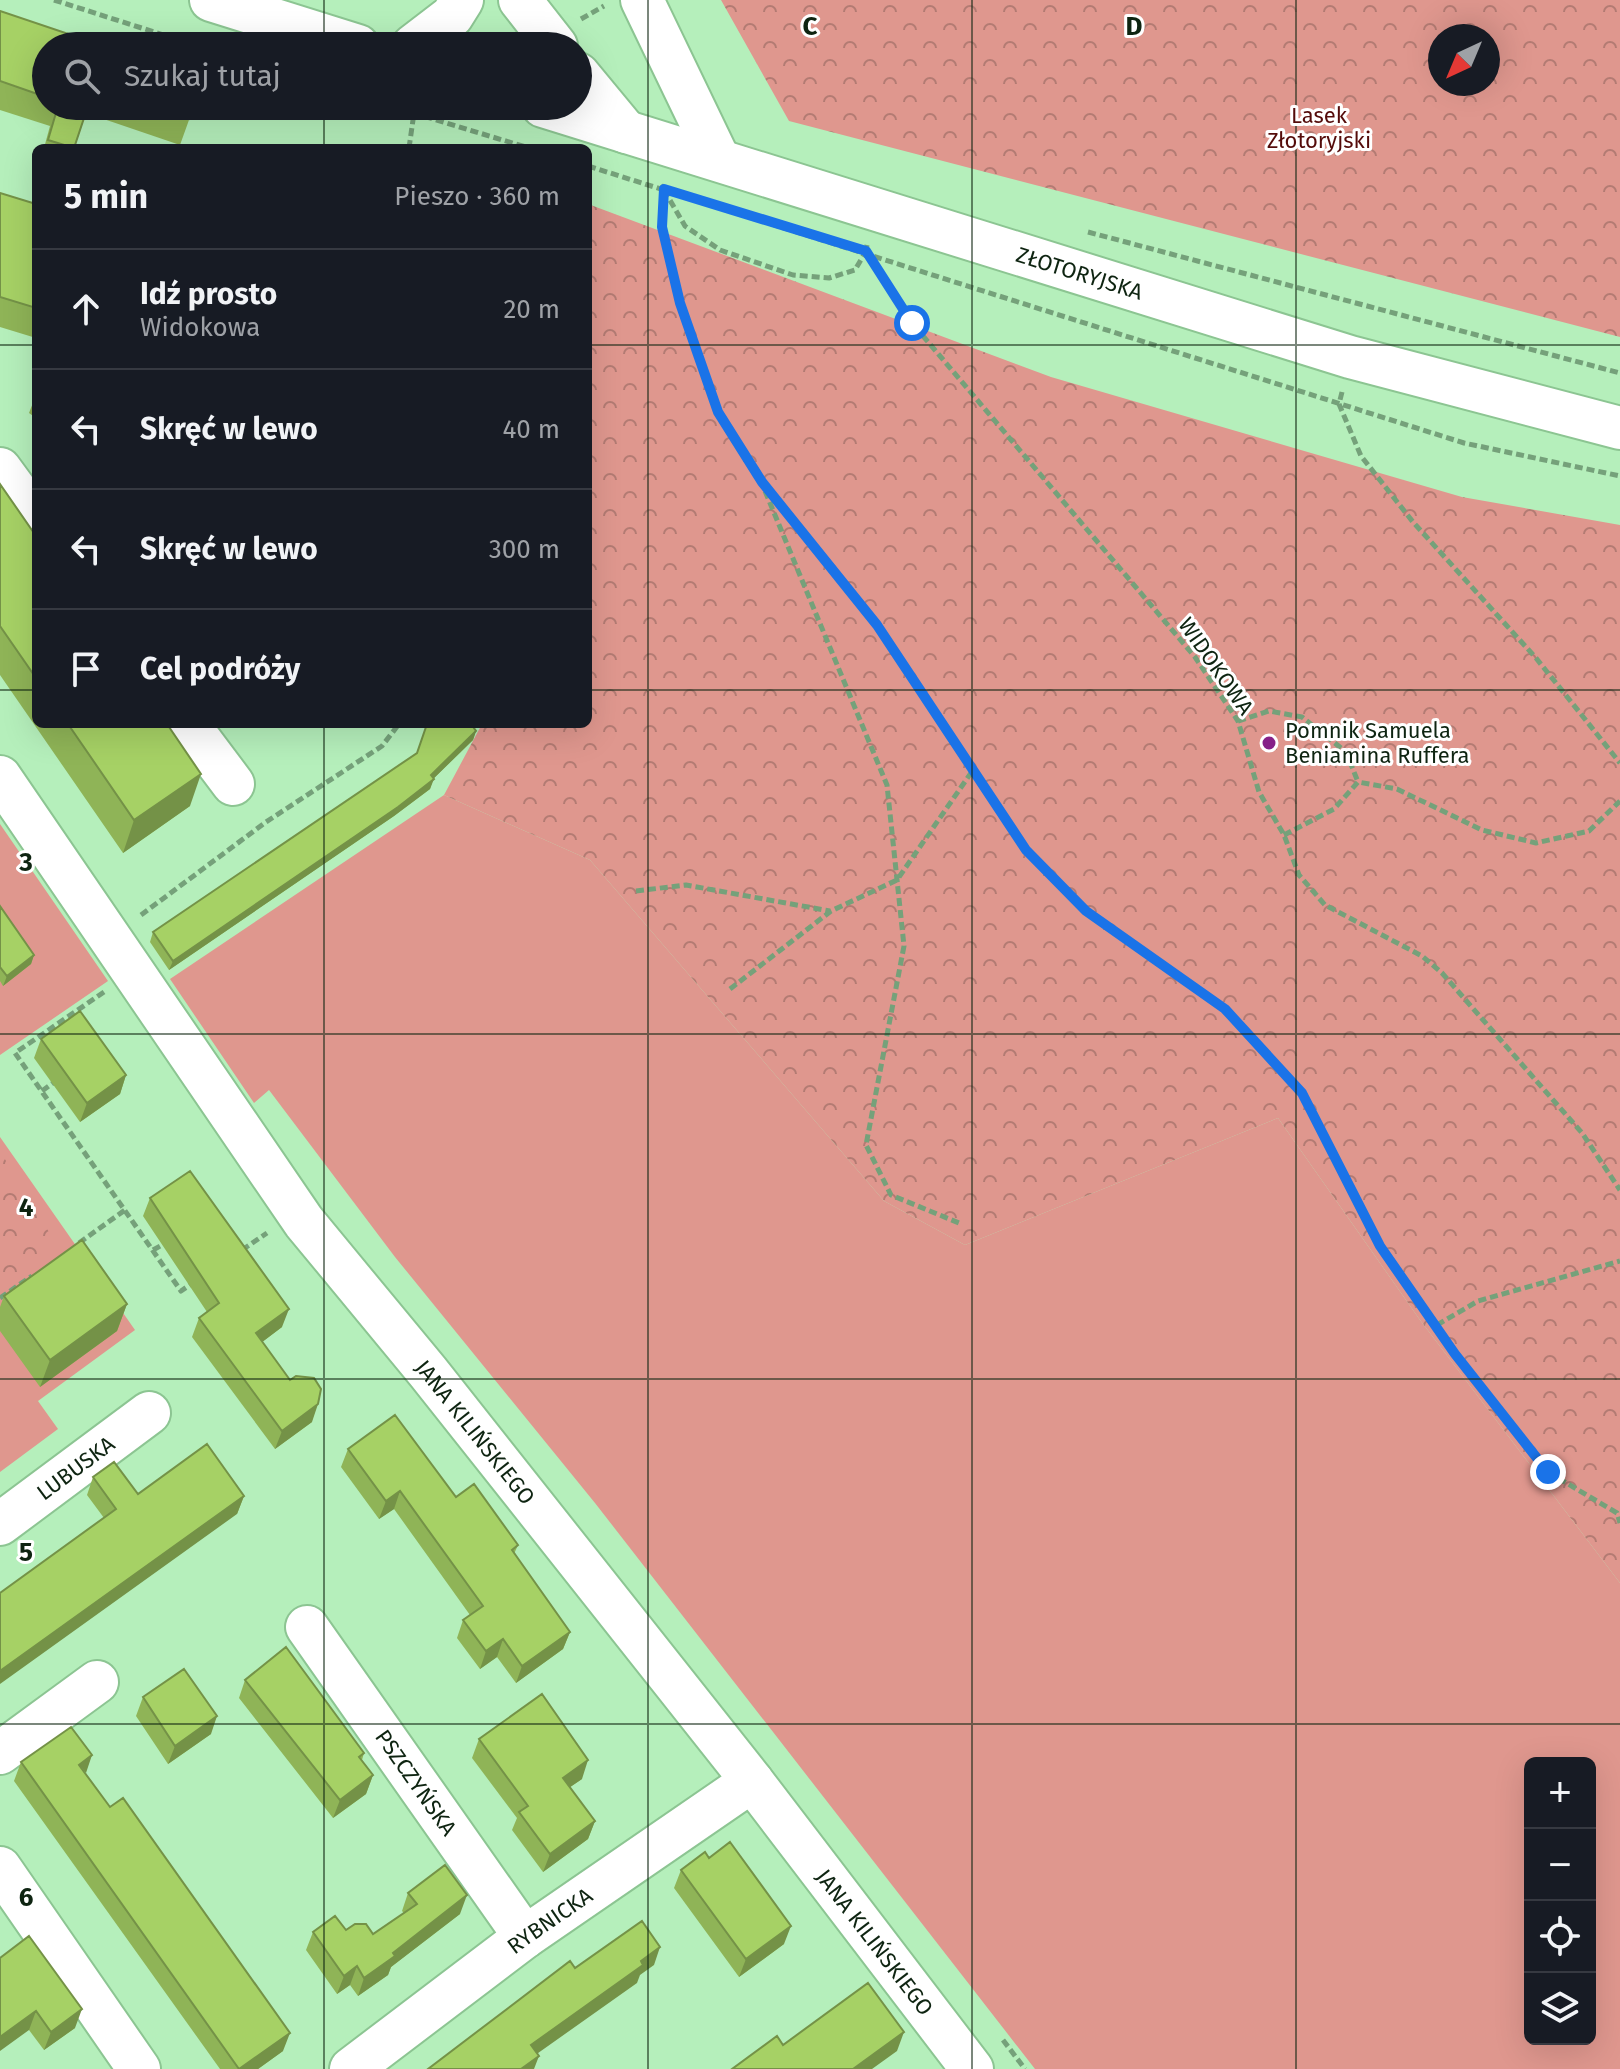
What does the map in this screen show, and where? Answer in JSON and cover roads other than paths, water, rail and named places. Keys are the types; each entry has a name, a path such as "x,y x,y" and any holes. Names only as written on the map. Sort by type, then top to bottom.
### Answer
{"street":[{"path":"211,0 313,32"},
{"path":"431,32 452,16 462,0"},
{"path":"520,0 545,32"},
{"path":"642,0 719,160"},
{"path":"592,91 626,132"},
{"name":"ZŁOTORYJSKA","path":"588,120 1350,357 1620,428"},
{"path":"0,469 32,513"},
{"path":"191,728 233,784"},
{"name":"JANA KILIŃSKIEGO","path":"0,777 298,1213 752,1781 970,2068"},
{"name":"LUBUSKA","path":"0,1524 149,1413"},
{"name":"PSZCZYŃSKA","path":"307,1627 525,1937"},
{"path":"0,1753 97,1682"},
{"name":"RYBNICKA","path":"351,2069 525,1937 752,1781"},
{"path":"5,1889 139,2069"}],"place":[{"name":"Pomnik Samuela Beniamina Ruffera","path":"1269,743"}],"park label":[{"name":"Lasek Złotoryjski","path":"1319,128"}]}
